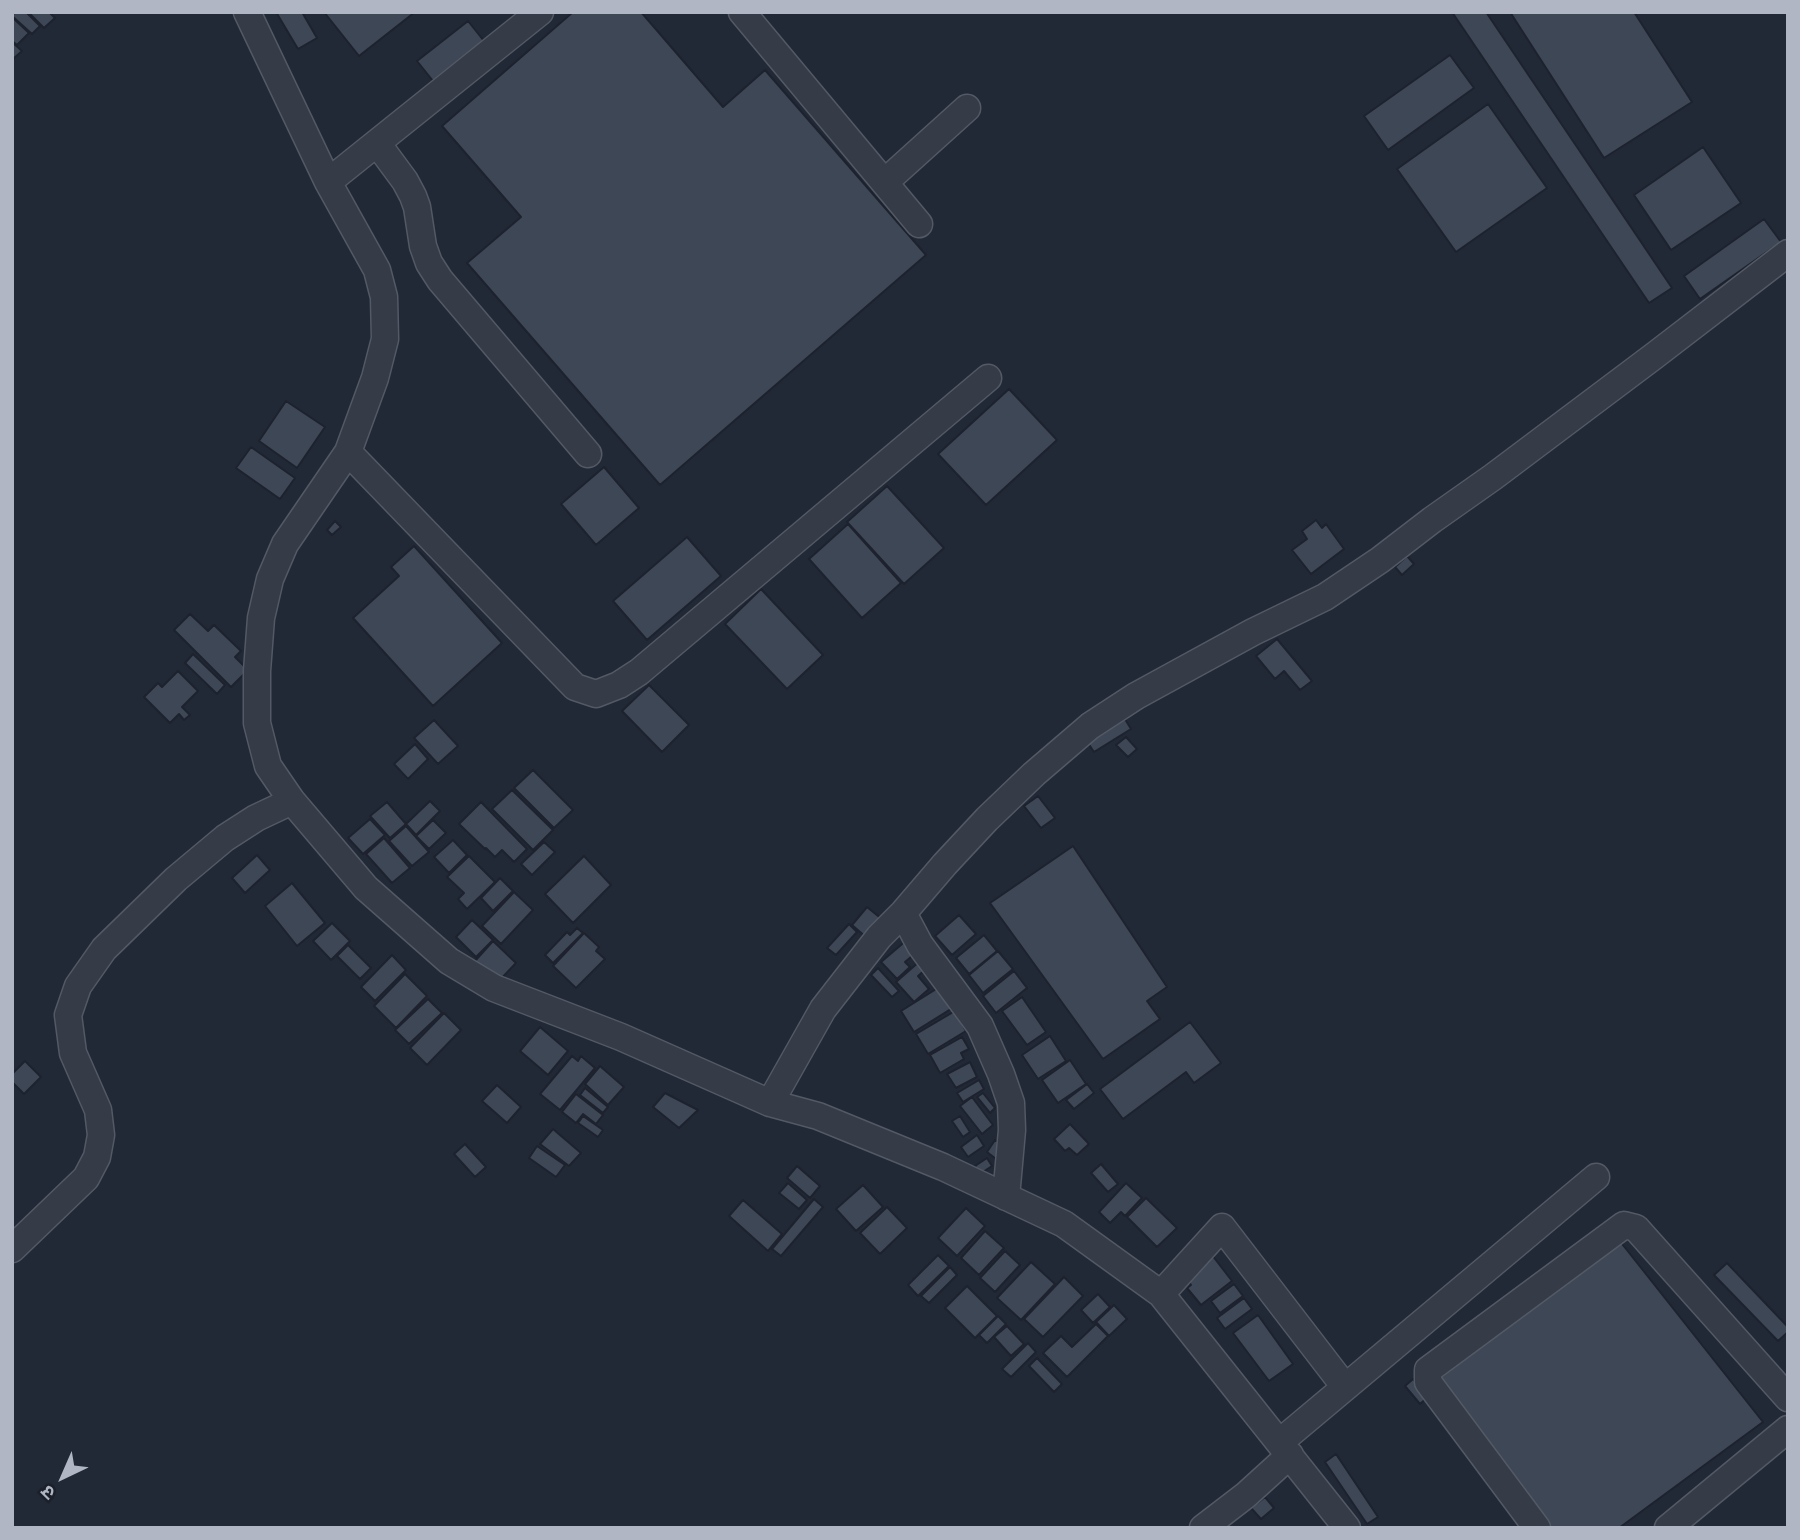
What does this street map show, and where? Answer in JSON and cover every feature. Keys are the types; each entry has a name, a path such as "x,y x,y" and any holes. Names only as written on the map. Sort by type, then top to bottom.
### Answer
{"street":[{"path":"247,12 328,183 377,270 384,297 385,339 376,378 348,452 285,544 270,579 261,618 257,723 268,766 292,802 366,888 449,961 494,988 621,1037 770,1103 818,1116 943,1167 1065,1224 1161,1294 1347,1528"},
{"path":"328,183 540,12"},
{"path":"742,12 919,224"},
{"path":"885,183 967,108"},
{"path":"377,143 413,196 423,246 429,263 440,280 588,454"},
{"path":"770,1103 823,1009 880,937 987,820 1034,774 1090,726 1136,696 1253,632 1325,597 1380,560 1788,253"},
{"path":"348,452 575,687 596,694 619,685 639,671 988,378"},
{"path":"12,1249 86,1178 97,1157 101,1135 98,1110 73,1053 68,1015 78,986 104,949 176,879 225,838 256,818 292,802"},
{"path":"903,913 920,944 979,1026 1001,1074 1011,1102 1012,1130 1006,1197"},
{"path":"1210,1526 1246,1495 1285,1448 1345,1387 1596,1177"},
{"path":"1538,1528 1428,1382 1428,1370 1624,1225 1636,1228 1788,1398"},
{"path":"1161,1294 1222,1227 1345,1387"},
{"path":"1668,1528 1788,1429"}],"building":[{"path":"15,12 26,12 40,26 32,34 12,16"},
{"path":"28,12 49,12 55,18 44,28"},
{"path":"276,12 302,12 317,38 298,49"},
{"path":"324,12 415,12 359,56"},
{"path":"573,12 641,12 723,107 765,70 926,255 660,485 467,263 521,217 442,126"},
{"path":"1452,12 1486,12 1672,288 1649,303"},
{"path":"1510,12 1634,12 1692,102 1604,158"},
{"path":"12,17 29,33 17,45 12,41"},
{"path":"468,21 484,41 433,81 417,61"},
{"path":"12,42 22,51 12,60"},
{"path":"1450,55 1474,88 1388,150 1364,116"},
{"path":"1488,104 1547,188 1456,252 1397,169"},
{"path":"1703,147 1741,203 1671,250 1634,195"},
{"path":"1764,219 1781,242 1700,299 1684,276"},
{"path":"1009,389 1057,440 986,505 938,454"},
{"path":"286,401 325,427 297,468 259,441"},
{"path":"251,447 295,478 280,499 236,468"},
{"path":"604,467 639,508 596,545 561,504"},
{"path":"887,486 944,548 904,584 847,522"},
{"path":"1316,520 1322,528 1326,524 1344,549 1311,574 1292,550 1307,539 1302,531"},
{"path":"335,521 341,527 332,535 327,530"},
{"path":"848,524 901,583 862,618 809,559"},
{"path":"687,537 721,576 647,640 613,601"},
{"path":"414,546 502,643 433,706 353,618 399,576 391,567"},
{"path":"1407,556 1414,564 1402,575 1395,567"},
{"path":"761,589 823,655 787,689 725,624"},
{"path":"190,614 208,631 214,625 241,651 235,657 248,670 231,687 174,630"},
{"path":"1277,639 1312,681 1300,690 1284,671 1275,679 1256,656"},
{"path":"193,654 225,685 217,694 185,663"},
{"path":"178,671 198,691 182,707 190,715 184,720 179,714 170,723 144,697 158,683 162,687"},
{"path":"649,685 689,725 662,752 622,711"},
{"path":"1125,719 1131,729 1094,752 1088,743"},
{"path":"434,720 458,746 438,764 414,738"},
{"path":"1126,737 1137,749 1128,757 1116,745"},
{"path":"415,744 428,759 408,779 394,764"},
{"path":"533,770 573,810 554,828 514,788"},
{"path":"512,790 553,830 533,850 492,809"},
{"path":"1038,796 1055,818 1041,828 1024,806"},
{"path":"430,801 440,811 416,835 406,824"},
{"path":"387,802 406,824 390,838 370,816"},
{"path":"481,802 527,849 514,862 502,850 495,857 459,824"},
{"path":"370,819 385,835 363,854 348,838"},
{"path":"433,820 446,833 429,849 416,836"},
{"path":"406,826 429,852 412,866 389,841"},
{"path":"384,838 410,868 392,883 366,854"},
{"path":"453,840 467,855 449,873 434,857"},
{"path":"544,842 555,852 532,875 521,864"},
{"path":"1073,846 1167,987 1147,1001 1160,1019 1103,1059 990,903"},
{"path":"257,855 270,870 245,893 232,878"},
{"path":"469,856 495,882 467,909 458,899 464,893 447,877"},
{"path":"584,856 611,885 573,923 545,894"},
{"path":"500,878 513,891 493,911 481,898"},
{"path":"292,883 325,923 297,946 265,906"},
{"path":"514,892 533,910 501,944 482,926"},
{"path":"867,907 883,920 867,938 852,925"},
{"path":"959,915 976,934 952,955 935,936"},
{"path":"472,920 493,940 476,957 456,937"},
{"path":"332,923 350,941 331,960 313,941"},
{"path":"849,924 857,932 836,955 827,948"},
{"path":"577,928 583,933 553,963 545,955 567,932 570,935"},
{"path":"584,933 599,947 596,951 605,959 576,988 553,966"},
{"path":"984,935 997,951 969,974 956,958"},
{"path":"908,939 918,951 905,962 910,967 897,979 881,962"},
{"path":"493,941 516,963 498,982 475,961"},
{"path":"348,945 371,968 360,979 337,956"},
{"path":"998,951 1013,969 983,993 969,975"},
{"path":"392,955 406,970 375,1001 361,987"},
{"path":"920,961 926,969 918,976 929,989 914,1002 896,982"},
{"path":"878,968 899,991 892,997 871,975"},
{"path":"1014,971 1027,988 996,1013 983,996"},
{"path":"405,974 427,996 396,1028 374,1006"},
{"path":"941,986 954,1007 914,1032 901,1011"},
{"path":"1022,997 1046,1032 1027,1045 1002,1011"},
{"path":"428,999 442,1013 409,1044 395,1030"},
{"path":"955,1011 966,1031 928,1054 916,1034"},
{"path":"444,1013 461,1030 427,1065 410,1048"},
{"path":"1190,1022 1221,1063 1194,1083 1186,1072 1123,1119 1100,1089"},
{"path":"540,1027 568,1051 548,1075 520,1051"},
{"path":"1050,1036 1066,1061 1038,1079 1022,1055"},
{"path":"962,1037 969,1049 961,1053 964,1059 940,1073 930,1055"},
{"path":"572,1056 578,1061 581,1056 595,1068 560,1110 540,1094"},
{"path":"1070,1060 1086,1084 1058,1103 1042,1080"},
{"path":"25,1061 41,1077 24,1094 12,1082 12,1074"},
{"path":"970,1062 977,1077 956,1088 947,1074"},
{"path":"600,1066 624,1087 608,1105 585,1084"},
{"path":"979,1080 984,1089 963,1102 957,1093"},
{"path":"1087,1084 1094,1093 1074,1109 1066,1100"},
{"path":"497,1085 521,1107 507,1123 482,1101"},
{"path":"585,1088 608,1107 603,1113 580,1095"},
{"path":"665,1093 698,1110 679,1128 653,1107"},
{"path":"983,1093 995,1108 990,1113 977,1097"},
{"path":"576,1094 603,1115 596,1124 583,1114 576,1123 562,1112"},
{"path":"972,1097 993,1125 982,1134 960,1106"},
{"path":"583,1116 603,1130 598,1137 578,1123"},
{"path":"960,1116 970,1132 963,1137 952,1121"},
{"path":"1070,1124 1089,1144 1077,1155 1069,1148 1065,1151 1054,1139"},
{"path":"553,1129 581,1153 569,1166 540,1144"},
{"path":"977,1135 984,1146 968,1157 961,1147"},
{"path":"995,1140 1005,1147 996,1159 987,1152"},
{"path":"465,1144 486,1167 475,1177 454,1154"},
{"path":"537,1146 565,1165 556,1177 529,1158"},
{"path":"987,1158 992,1166 980,1174 975,1166"},
{"path":"1101,1164 1118,1184 1108,1192 1091,1173"},
{"path":"797,1166 820,1186 810,1198 787,1178"},
{"path":"788,1183 807,1200 799,1209 779,1193"},
{"path":"1126,1183 1142,1198 1125,1216 1121,1212 1110,1223 1099,1212"},
{"path":"863,1185 883,1207 856,1231 836,1209"},
{"path":"1146,1198 1177,1228 1157,1247 1127,1217"},
{"path":"814,1199 823,1207 781,1256 772,1249"},
{"path":"743,1200 782,1234 768,1251 729,1216"},
{"path":"887,1207 907,1228 880,1254 860,1233"},
{"path":"966,1208 985,1226 957,1256 938,1238"},
{"path":"985,1231 1004,1248 979,1275 961,1258"},
{"path":"1619,1240 1763,1422 1619,1528 1548,1528 1440,1378"},
{"path":"1005,1251 1020,1265 995,1292 980,1278"},
{"path":"938,1255 949,1266 918,1296 908,1285"},
{"path":"1212,1255 1232,1281 1201,1305 1187,1288 1191,1285 1184,1277"},
{"path":"1031,1262 1055,1284 1021,1320 997,1298"},
{"path":"1727,1263 1788,1327 1788,1332 1778,1341 1714,1275"},
{"path":"950,1267 957,1275 929,1303 921,1296"},
{"path":"1064,1277 1083,1296 1043,1337 1024,1319"},
{"path":"1234,1284 1243,1296 1220,1313 1211,1301"},
{"path":"967,1286 997,1316 975,1338 945,1308"},
{"path":"1098,1294 1110,1307 1093,1323 1081,1310"},
{"path":"1244,1298 1252,1309 1225,1329 1217,1318"},
{"path":"1114,1305 1127,1319 1109,1336 1096,1322"},
{"path":"1258,1315 1293,1364 1269,1381 1233,1333"},
{"path":"998,1316 1006,1324 987,1343 979,1335"},
{"path":"1096,1324 1108,1336 1067,1377 1043,1353 1061,1336 1072,1347"},
{"path":"1007,1326 1024,1344 1011,1356 994,1337"},
{"path":"1028,1343 1036,1352 1011,1377 1002,1369"},
{"path":"1037,1358 1062,1384 1054,1392 1029,1366"},
{"path":"1413,1379 1428,1397 1420,1404 1405,1386"},
{"path":"1336,1454 1378,1517 1367,1524 1325,1462"},
{"path":"1265,1497 1274,1508 1261,1519 1251,1508"}]}
